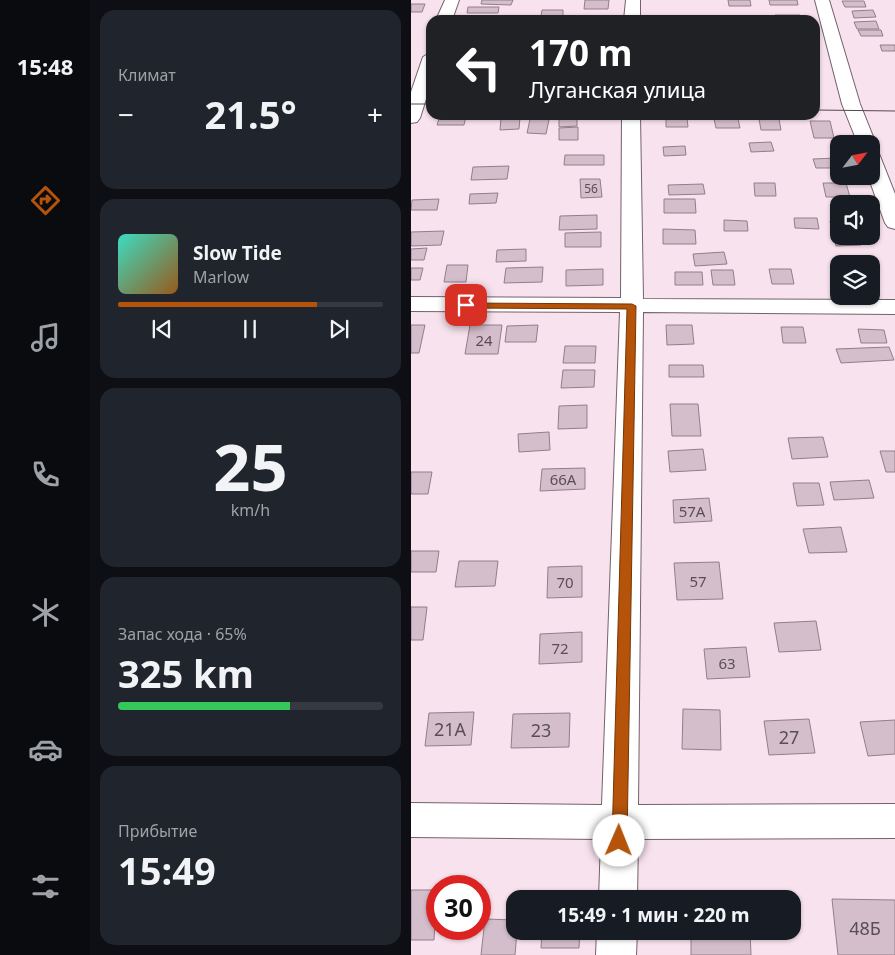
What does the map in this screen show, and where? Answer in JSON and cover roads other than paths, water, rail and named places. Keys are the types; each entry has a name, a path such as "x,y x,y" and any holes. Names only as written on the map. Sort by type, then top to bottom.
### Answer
{"street":[{"path":"446,15 451,0"},
{"path":"632,15 633,0"},
{"path":"822,0 851,104 863,135"},
{"path":"411,118 426,72"},
{"path":"618,890 632,306 631,120"},
{"path":"880,181 895,223"},
{"path":"411,304 895,307"},
{"path":"411,820 620,822 895,821"},
{"path":"616,955 617,940"}],"tram line":[{"path":"411,104 426,104"},
{"path":"820,110 895,111"}]}
